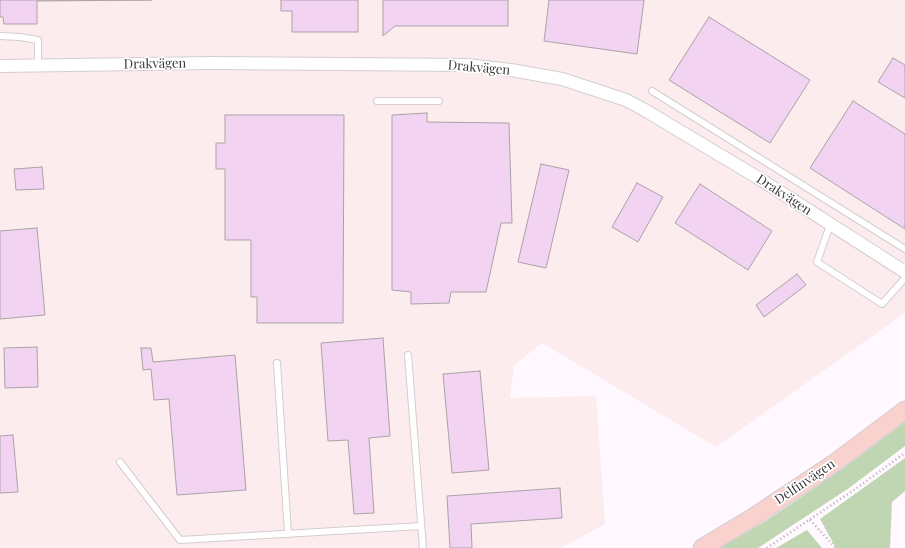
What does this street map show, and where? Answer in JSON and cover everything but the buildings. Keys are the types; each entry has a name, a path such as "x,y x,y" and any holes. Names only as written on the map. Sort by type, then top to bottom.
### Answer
{"street":[{"name":"Drakvägen","path":"0,66 212,63 467,65 562,78 626,100 643,109 760,179 905,272"},
{"name":"Delfinvägen","path":"702,548 752,518 833,464 905,410"}],"lane":[{"path":"0,36 20,36 38,40 38,65"},
{"path":"652,91 905,250"},
{"path":"377,101 440,101"},
{"path":"830,225 817,262 882,304 905,278"},
{"path":"408,355 423,548"},
{"path":"277,363 288,534"},
{"path":"120,462 180,540 421,526"}],"path":[{"path":"767,548 854,490 905,453"},
{"path":"810,520 836,548"}],"shaded area":[{"path":"0,0 905,0 905,313 716,447 542,343 514,365 510,398 596,396 605,524 561,548 0,548"}],"green space":[{"path":"905,422 905,446 849,488 758,548 719,548 761,524 800,498"},
{"path":"905,458 905,491 892,502 890,548 836,548 820,519"},
{"path":"807,530 822,548 776,548"}]}
